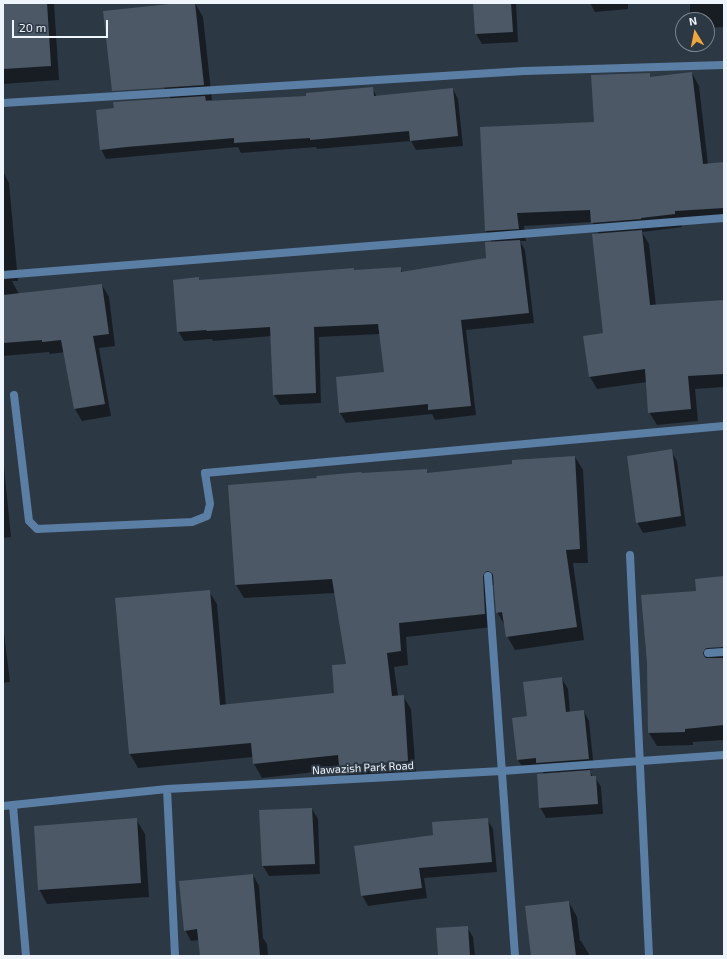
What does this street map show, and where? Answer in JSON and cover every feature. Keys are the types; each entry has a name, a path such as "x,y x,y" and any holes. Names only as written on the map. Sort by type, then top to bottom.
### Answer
{"street":[{"path":"3,103 524,71 724,65"},
{"path":"3,275 724,218"},
{"path":"14,395 29,521 37,529 192,522 207,516 210,504 205,473 724,426"},
{"path":"630,555 649,956"},
{"path":"488,576 515,956"},
{"path":"708,653 724,652"},
{"name":"Nawazish Park Road","path":"3,806 167,789 502,771 724,755"},
{"path":"167,789 175,956"},
{"path":"13,806 26,956"}],"building":[{"path":"3,3 47,3 51,66 3,69"},
{"path":"179,3 195,3 204,85 112,91 103,11"},
{"path":"473,3 511,3 513,32 475,34"},
{"path":"692,72 703,164 724,162 724,208 675,211 675,214 641,219 591,223 590,210 517,213 519,229 485,231 480,127 594,122 591,75 650,73 650,77"},
{"path":"373,87 374,96 453,88 458,136 410,141 409,131 310,140 310,138 234,143 234,138 100,150 96,110 114,108 113,102 205,96 206,101 306,96 306,93"},
{"path":"642,230 650,305 724,300 724,374 688,376 691,409 648,413 645,369 589,377 583,336 603,333 592,234"},
{"path":"520,240 529,313 461,320 471,406 428,410 428,404 339,413 336,377 384,372 378,324 314,327 316,393 273,395 270,327 177,332 173,280 199,277 199,280 354,268 354,270 401,267 401,272 486,258 485,242"},
{"path":"102,284 109,334 93,336 105,404 74,409 61,340 3,343 3,295"},
{"path":"672,449 681,516 636,523 627,456"},
{"path":"575,456 580,549 566,550 577,627 506,637 502,612 496,613 493,575 488,571 485,572 483,576 485,614 399,623 401,651 387,653 392,696 404,695 408,761 339,766 338,755 253,764 251,743 129,754 115,598 210,590 220,705 334,693 332,665 346,664 332,579 235,585 228,485 317,478 316,476 361,472 427,469 427,473 512,464 512,460"},
{"path":"724,576 724,647 707,648 703,653 706,658 724,658 724,725 685,729 685,732 648,733 647,662 641,595 696,591 695,579"},
{"path":"562,677 566,712 584,710 589,759 536,763 536,758 517,760 512,718 527,716 523,682"},
{"path":"590,770 591,776 596,776 598,804 539,808 537,774"},
{"path":"312,808 315,864 262,866 259,810"},
{"path":"137,818 141,883 38,890 34,826"},
{"path":"488,818 492,862 419,868 422,888 361,896 354,846 433,835 432,822"},
{"path":"253,874 260,956 200,956 197,929 184,931 179,881"},
{"path":"569,901 576,956 531,956 525,906"},
{"path":"468,926 470,956 438,956 436,928"}]}
